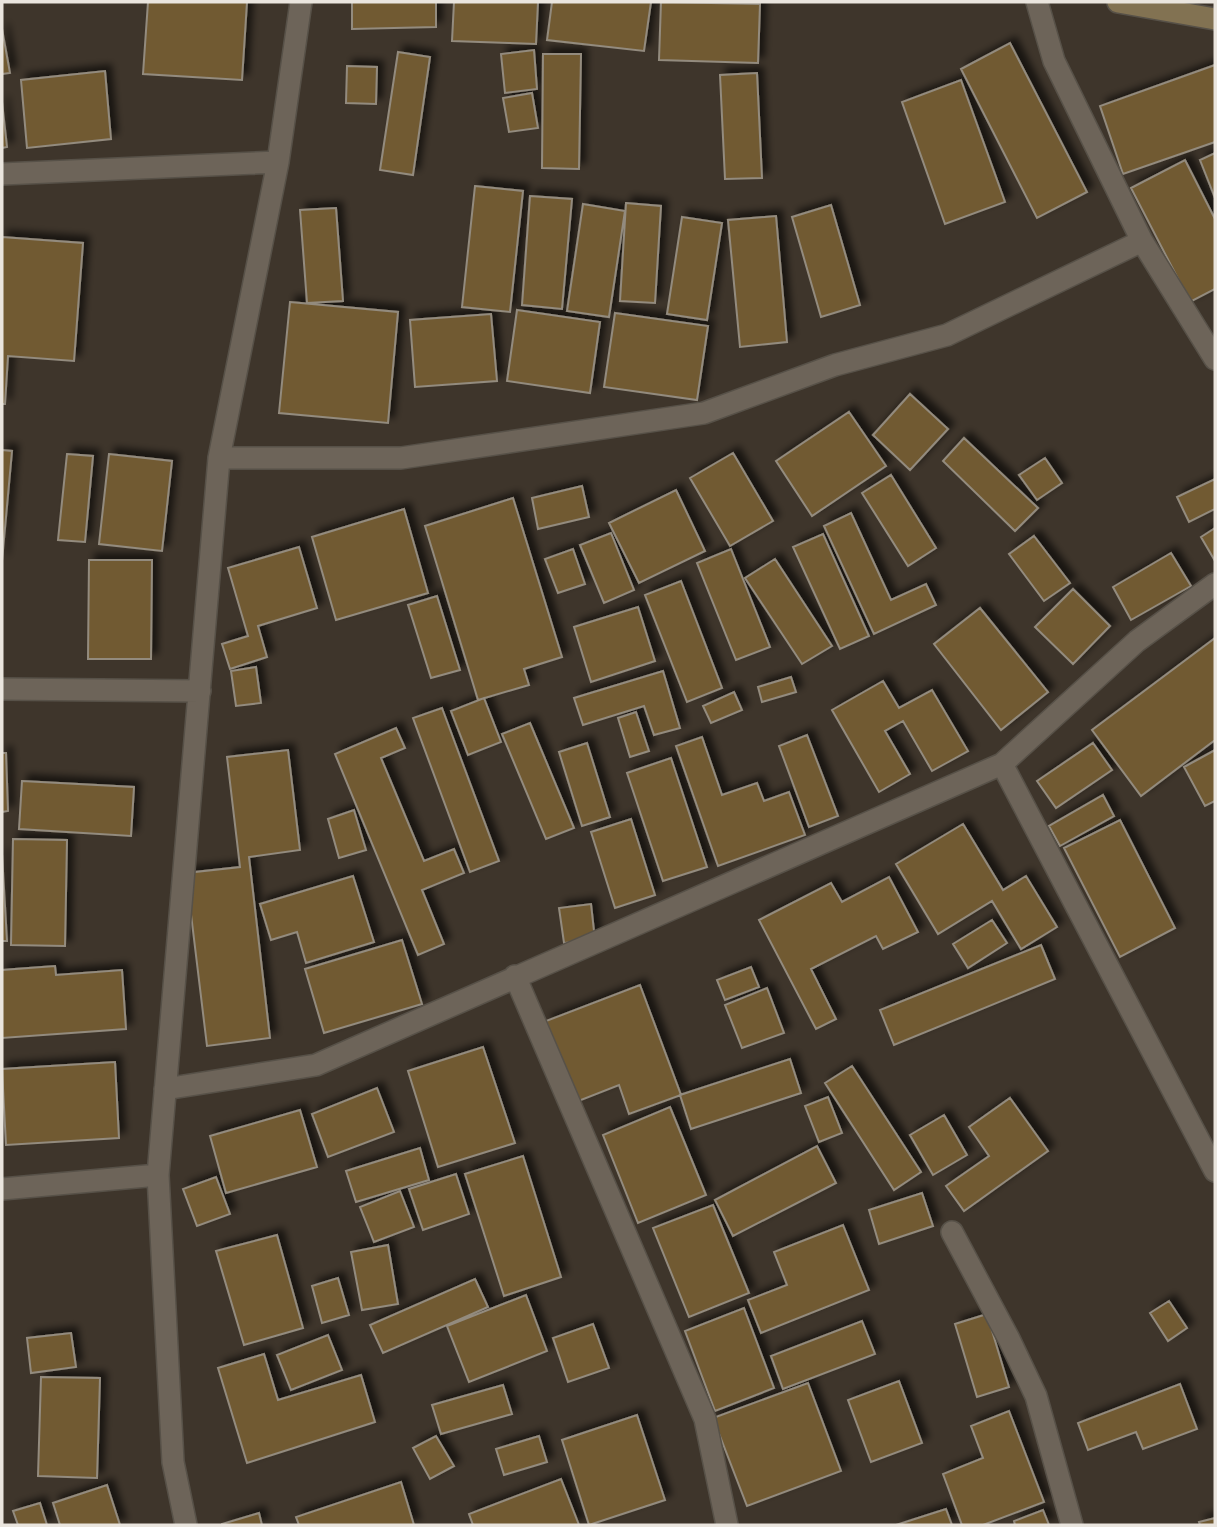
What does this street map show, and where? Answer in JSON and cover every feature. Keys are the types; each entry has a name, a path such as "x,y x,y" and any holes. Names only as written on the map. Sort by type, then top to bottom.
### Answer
{"main road":[{"path":"1118,2 1215,19"}],"street":[{"path":"186,1525 173,1462 158,1175 219,458 278,162 302,2"},
{"path":"1037,2 1054,61 1142,241 1215,359"},
{"path":"2,174 278,162"},
{"path":"219,458 401,458 704,413 835,365 947,335 1142,241"},
{"path":"165,1089 316,1065 1002,764 1137,641 1215,583"},
{"path":"2,689 200,691"},
{"path":"1002,764 1215,1171"},
{"path":"515,976 705,1419 727,1525"},
{"path":"2,1189 158,1175"},
{"path":"952,1232 1036,1396 1072,1525"}],"building":[{"path":"148,2 247,2 242,80 143,74"},
{"path":"352,2 436,2 436,27 352,29"},
{"path":"454,2 538,2 536,44 452,41"},
{"path":"552,2 651,2 644,51 547,40"},
{"path":"661,2 760,4 758,63 659,60"},
{"path":"2,29 10,73 2,74"},
{"path":"1010,43 1087,192 1037,218 961,69"},
{"path":"534,50 537,89 505,93 501,54"},
{"path":"398,52 430,57 413,175 380,170"},
{"path":"543,54 581,54 579,169 542,168"},
{"path":"1215,65 1215,142 1123,174 1100,106"},
{"path":"347,66 377,67 376,104 346,103"},
{"path":"105,71 111,139 27,148 21,80"},
{"path":"757,73 762,178 725,179 720,75"},
{"path":"961,80 1005,202 945,224 902,102"},
{"path":"532,93 538,128 509,132 503,98"},
{"path":"2,102 7,147 2,148"},
{"path":"1215,153 1215,198 1200,160"},
{"path":"1185,160 1215,219 1215,289 1190,302 1131,188"},
{"path":"475,186 523,191 510,312 462,307"},
{"path":"530,196 572,199 562,309 522,305"},
{"path":"626,203 661,206 655,303 620,301"},
{"path":"583,204 625,211 609,317 567,311"},
{"path":"831,205 860,305 821,317 792,217"},
{"path":"336,208 343,301 307,303 300,210"},
{"path":"776,216 787,342 740,347 728,220"},
{"path":"682,217 722,223 707,320 667,314"},
{"path":"2,237 83,243 74,361 8,356 5,404 2,404"},
{"path":"290,302 398,312 388,423 279,413"},
{"path":"517,310 600,322 590,393 507,381"},
{"path":"615,313 708,326 697,400 604,387"},
{"path":"491,314 497,381 415,387 410,320"},
{"path":"910,394 948,429 910,470 873,435"},
{"path":"849,412 886,466 812,516 776,461"},
{"path":"964,438 1038,508 1015,531 943,461"},
{"path":"2,450 12,451 2,561"},
{"path":"733,453 773,521 730,546 690,478"},
{"path":"67,454 93,456 85,542 58,540"},
{"path":"109,454 172,461 162,551 99,544"},
{"path":"1045,458 1062,483 1037,500 1019,475"},
{"path":"891,475 936,548 908,566 862,493"},
{"path":"1215,479 1215,509 1189,522 1177,497"},
{"path":"582,486 589,517 538,529 532,498"},
{"path":"676,490 705,551 639,583 609,523"},
{"path":"513,498 562,657 524,669 529,685 478,700 425,526"},
{"path":"404,509 428,593 336,620 312,537"},
{"path":"851,513 891,600 926,584 936,605 874,634 824,526"},
{"path":"1215,528 1215,561 1201,537"},
{"path":"611,533 634,590 604,603 580,545"},
{"path":"823,534 869,636 840,649 793,547"},
{"path":"1034,536 1070,583 1044,601 1009,554"},
{"path":"299,547 317,608 258,626 267,657 230,669 222,644 248,636 228,568"},
{"path":"573,549 585,584 558,593 545,559"},
{"path":"731,549 770,647 736,660 697,563"},
{"path":"1171,553 1191,586 1131,620 1113,587"},
{"path":"775,559 832,646 802,664 745,578"},
{"path":"89,560 152,560 151,659 88,659"},
{"path":"681,581 722,688 687,702 645,595"},
{"path":"1073,589 1110,626 1073,664 1035,627"},
{"path":"437,596 460,670 431,678 408,605"},
{"path":"638,607 655,661 591,682 574,627"},
{"path":"980,608 1048,692 1001,730 934,644"},
{"path":"1215,638 1215,740 1141,796 1092,730"},
{"path":"256,667 261,703 236,706 231,671"},
{"path":"663,671 680,728 654,735 644,706 583,725 574,698"},
{"path":"791,677 796,692 762,702 758,687"},
{"path":"883,681 899,708 932,690 968,751 932,771 903,721 885,731 910,774 879,792 832,710"},
{"path":"734,692 742,710 711,723 703,706"},
{"path":"484,698 501,742 468,755 451,711"},
{"path":"442,708 499,861 470,872 413,718"},
{"path":"636,712 649,751 630,757 618,718"},
{"path":"530,723 574,828 546,839 502,734"},
{"path":"396,728 405,748 381,758 424,861 454,849 464,873 422,890 444,944 418,955 335,754"},
{"path":"807,735 838,816 809,827 779,746"},
{"path":"702,737 722,795 757,783 764,801 789,792 805,835 718,866 676,746"},
{"path":"587,743 610,817 582,826 559,752"},
{"path":"1093,743 1112,770 1056,808 1037,781"},
{"path":"288,750 300,850 249,857 270,1038 207,1046 186,873 240,867 227,757"},
{"path":"1215,750 1215,801 1205,806 1184,767"},
{"path":"2,753 6,753 8,811 2,812"},
{"path":"671,758 707,867 663,881 627,773"},
{"path":"22,781 134,787 131,836 19,829"},
{"path":"1103,795 1114,816 1060,846 1049,826"},
{"path":"354,810 366,850 339,858 328,819"},
{"path":"631,819 655,895 615,908 591,832"},
{"path":"1120,820 1175,928 1120,957 1064,848"},
{"path":"963,824 1003,890 1026,876 1057,927 1021,949 992,901 938,934 896,864"},
{"path":"13,839 67,840 65,946 11,945"},
{"path":"2,854 7,941 2,941"},
{"path":"353,876 374,942 306,963 297,932 271,940 260,904"},
{"path":"889,877 918,932 883,949 876,936 811,969 836,1019 816,1029 759,920 831,883 842,902"},
{"path":"591,904 595,940 564,943 559,908"},
{"path":"992,920 1007,943 968,968 953,944"},
{"path":"402,940 422,1004 324,1033 305,969"},
{"path":"1041,945 1055,979 894,1045 880,1010"},
{"path":"55,966 56,975 122,970 126,1029 2,1038 2,970"},
{"path":"751,967 759,987 725,1000 717,980"},
{"path":"640,985 681,1095 629,1114 619,1085 576,1102 546,1021"},
{"path":"767,988 784,1033 742,1048 725,1005"},
{"path":"483,1047 515,1143 438,1167 408,1071"},
{"path":"790,1059 801,1093 691,1129 680,1095"},
{"path":"115,1062 119,1138 6,1145 2,1069"},
{"path":"852,1066 921,1172 894,1190 825,1083"},
{"path":"377,1088 394,1132 328,1157 312,1114"},
{"path":"828,1097 842,1133 819,1142 805,1106"},
{"path":"1010,1098 1048,1151 964,1211 946,1186 989,1156 969,1127"},
{"path":"670,1107 706,1195 638,1223 603,1135"},
{"path":"300,1110 317,1167 226,1193 210,1136"},
{"path":"944,1115 967,1155 933,1175 910,1135"},
{"path":"817,1146 836,1183 733,1236 715,1200"},
{"path":"420,1148 429,1180 356,1202 346,1171"},
{"path":"523,1156 561,1277 504,1296 465,1174"},
{"path":"456,1174 469,1214 423,1230 409,1189"},
{"path":"216,1177 230,1214 197,1226 183,1189"},
{"path":"400,1191 414,1227 374,1242 360,1207"},
{"path":"922,1193 933,1226 879,1244 869,1210"},
{"path":"713,1205 749,1293 689,1317 653,1228"},
{"path":"843,1225 869,1290 761,1333 748,1300 787,1285 774,1252"},
{"path":"277,1235 303,1328 244,1345 216,1251"},
{"path":"388,1245 398,1304 362,1310 351,1252"},
{"path":"338,1278 349,1315 322,1323 312,1286"},
{"path":"475,1279 488,1307 383,1353 370,1325"},
{"path":"526,1295 547,1351 469,1382 447,1326"},
{"path":"1169,1301 1187,1328 1168,1341 1150,1313"},
{"path":"744,1308 774,1388 715,1411 685,1331"},
{"path":"987,1314 1009,1387 977,1397 955,1324"},
{"path":"862,1321 875,1354 783,1389 771,1356"},
{"path":"593,1324 609,1368 568,1382 553,1338"},
{"path":"71,1333 76,1367 31,1373 27,1338"},
{"path":"328,1335 342,1370 291,1390 277,1355"},
{"path":"264,1354 278,1400 361,1375 375,1422 247,1463 218,1368"},
{"path":"41,1377 100,1378 97,1478 38,1476"},
{"path":"899,1381 922,1443 871,1462 848,1400"},
{"path":"808,1383 841,1471 747,1506 713,1418"},
{"path":"1180,1384 1197,1429 1143,1449 1136,1432 1088,1450 1078,1423"},
{"path":"503,1385 512,1414 441,1434 432,1405"},
{"path":"1009,1411 1044,1502 983,1525 962,1525 943,1474 983,1458 971,1426"},
{"path":"637,1415 665,1500 589,1525 562,1440"},
{"path":"436,1436 454,1466 430,1479 413,1448"},
{"path":"539,1436 547,1462 504,1475 496,1449"},
{"path":"561,1479 579,1525 473,1525 469,1514"},
{"path":"401,1482 414,1525 299,1525 296,1517"},
{"path":"107,1485 120,1525 60,1525 53,1503"},
{"path":"40,1503 47,1525 18,1525 13,1511"},
{"path":"946,1509 952,1525 896,1525"},
{"path":"1043,1510 1049,1525 1015,1525 1014,1521"},
{"path":"259,1513 262,1525 222,1525 222,1524"},
{"path":"1215,1518 1215,1525 1200,1525 1199,1522"}]}
